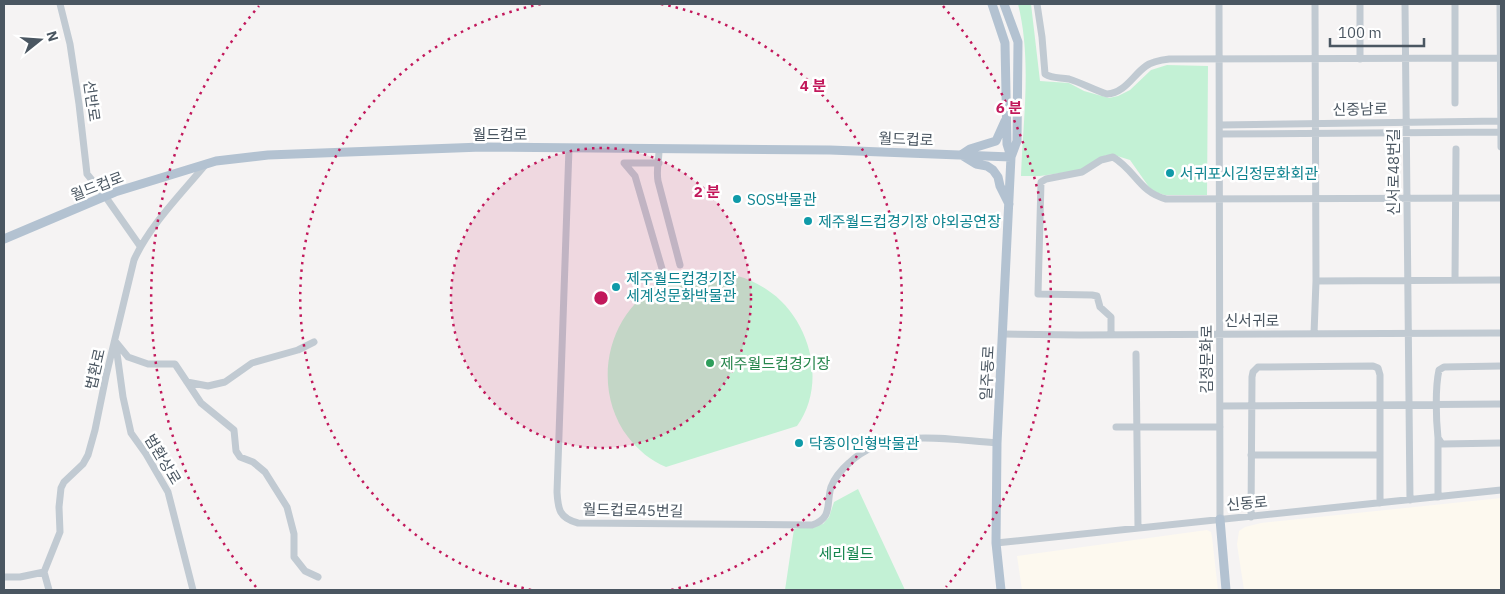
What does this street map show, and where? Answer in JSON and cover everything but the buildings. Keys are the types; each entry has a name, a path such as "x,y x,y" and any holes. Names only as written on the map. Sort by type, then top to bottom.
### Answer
{"main road":[{"path":"992,4 1005,43 1007,144 1011,157"},
{"path":"1004,4 1018,42 1018,141 1011,157"},
{"path":"1006,118 996,141 970,149 961,155 976,164 987,166 993,170 998,177 1009,205"},
{"name":"월드컵로","path":"4,239 105,196 206,164 235,158 277,154 482,147 830,150 1011,157"},
{"name":"일주동로","path":"1001,590 996,543 997,443 1011,157"},
{"path":"1220,519 1226,590"}],"street":[{"name":"선반로","path":"60,4 70,44 87,174 140,246"},
{"path":"1037,4 1045,74 1051,78 1065,78 1111,94 1124,87 1147,65 1153,62 1178,59 1501,58"},
{"name":"김정문화로","path":"1219,4 1220,519"},
{"path":"1314,334 1316,281 1315,4"},
{"path":"1360,4 1360,59"},
{"name":"신서로48번길","path":"1405,4 1410,500"},
{"path":"1454,4 1455,102"},
{"path":"1500,4 1501,147"},
{"name":"신중남로","path":"1220,125 1501,121"},
{"name":"신중남로","path":"1220,134 1501,132"},
{"name":"월드컵로45번길","path":"569,148 557,492 558,508 568,520 578,523 812,525 820,522 826,516 831,488 838,473 854,458 877,444 905,438 997,443"},
{"path":"1455,280 1456,149"},
{"path":"659,150 658,181 680,266"},
{"path":"1111,335 1111,317 1100,307 1097,296 1092,294 1038,294 1041,182 1046,178 1082,172 1101,160 1113,158 1132,172 1145,190 1166,199 1501,198"},
{"path":"660,164 624,163 635,176 663,272"},
{"name":"법환로","path":"44,572 60,532 59,507 61,488 64,482 83,464 96,430 134,260 140,246 151,230 206,164"},
{"path":"1316,281 1501,280"},
{"name":"신서귀로","path":"1003,334 1501,333"},
{"path":"115,341 128,358 148,364 175,364 201,403 234,430 236,451 240,457 253,462 265,472 287,507 294,534 294,556 305,571 318,577"},
{"name":"범환상로","path":"115,341 123,397 131,433 146,454 168,492 193,590"},
{"path":"188,382 208,386 225,382 252,364 298,350 314,342"},
{"path":"1136,354 1138,528"},
{"path":"1438,497 1437,378 1439,370 1444,366 1501,366"},
{"path":"1251,517 1252,372 1258,367 1377,367 1380,375 1380,503"},
{"path":"1220,406 1501,404"},
{"path":"1116,427 1220,427"},
{"path":"1438,438 1442,444 1501,444"},
{"path":"1251,455 1380,455"},
{"name":"신동로","path":"996,543 1501,490"},
{"path":"4,577 20,577 44,572 48,590"}],"shaded area":[{"path":"1501,498 1501,590 1244,590 1237,544 1239,531 1245,527 1261,523"},
{"path":"1207,530 1211,532 1212,537 1218,590 1022,590 1017,556"}],"green space":[{"path":"1018,4 1031,4 1040,81 1069,83 1084,91 1109,98 1130,90 1151,70 1167,65 1208,66 1207,195 1165,195 1155,192 1149,187 1130,160 1114,155 1106,155 1082,170 1040,176 1021,176 1026,68 1025,46"},
{"name":"제주월드컵경기장","path":"709,271 732,274 752,281 781,301 794,316 810,352 811,390 806,409 797,426 666,467 645,455 636,446 616,417 610,395 608,373 610,351 618,330 629,311 645,294 676,278"},
{"name":"세리월드","path":"858,489 905,590 785,590 794,529 823,524 829,517 834,502"}],"place":[{"name":"서귀포시김정문화회관","path":"1170,173"},
{"name":"SOS박물관","path":"737,199"},
{"name":"제주월드컵경기장 야외공연장","path":"808,221"},
{"name":"제주월드컵경기장 세계성문화박물관","path":"616,287"},
{"name":"제주월드컵경기장","path":"710,363"},
{"name":"닥종이인형박물관","path":"799,443"}]}
